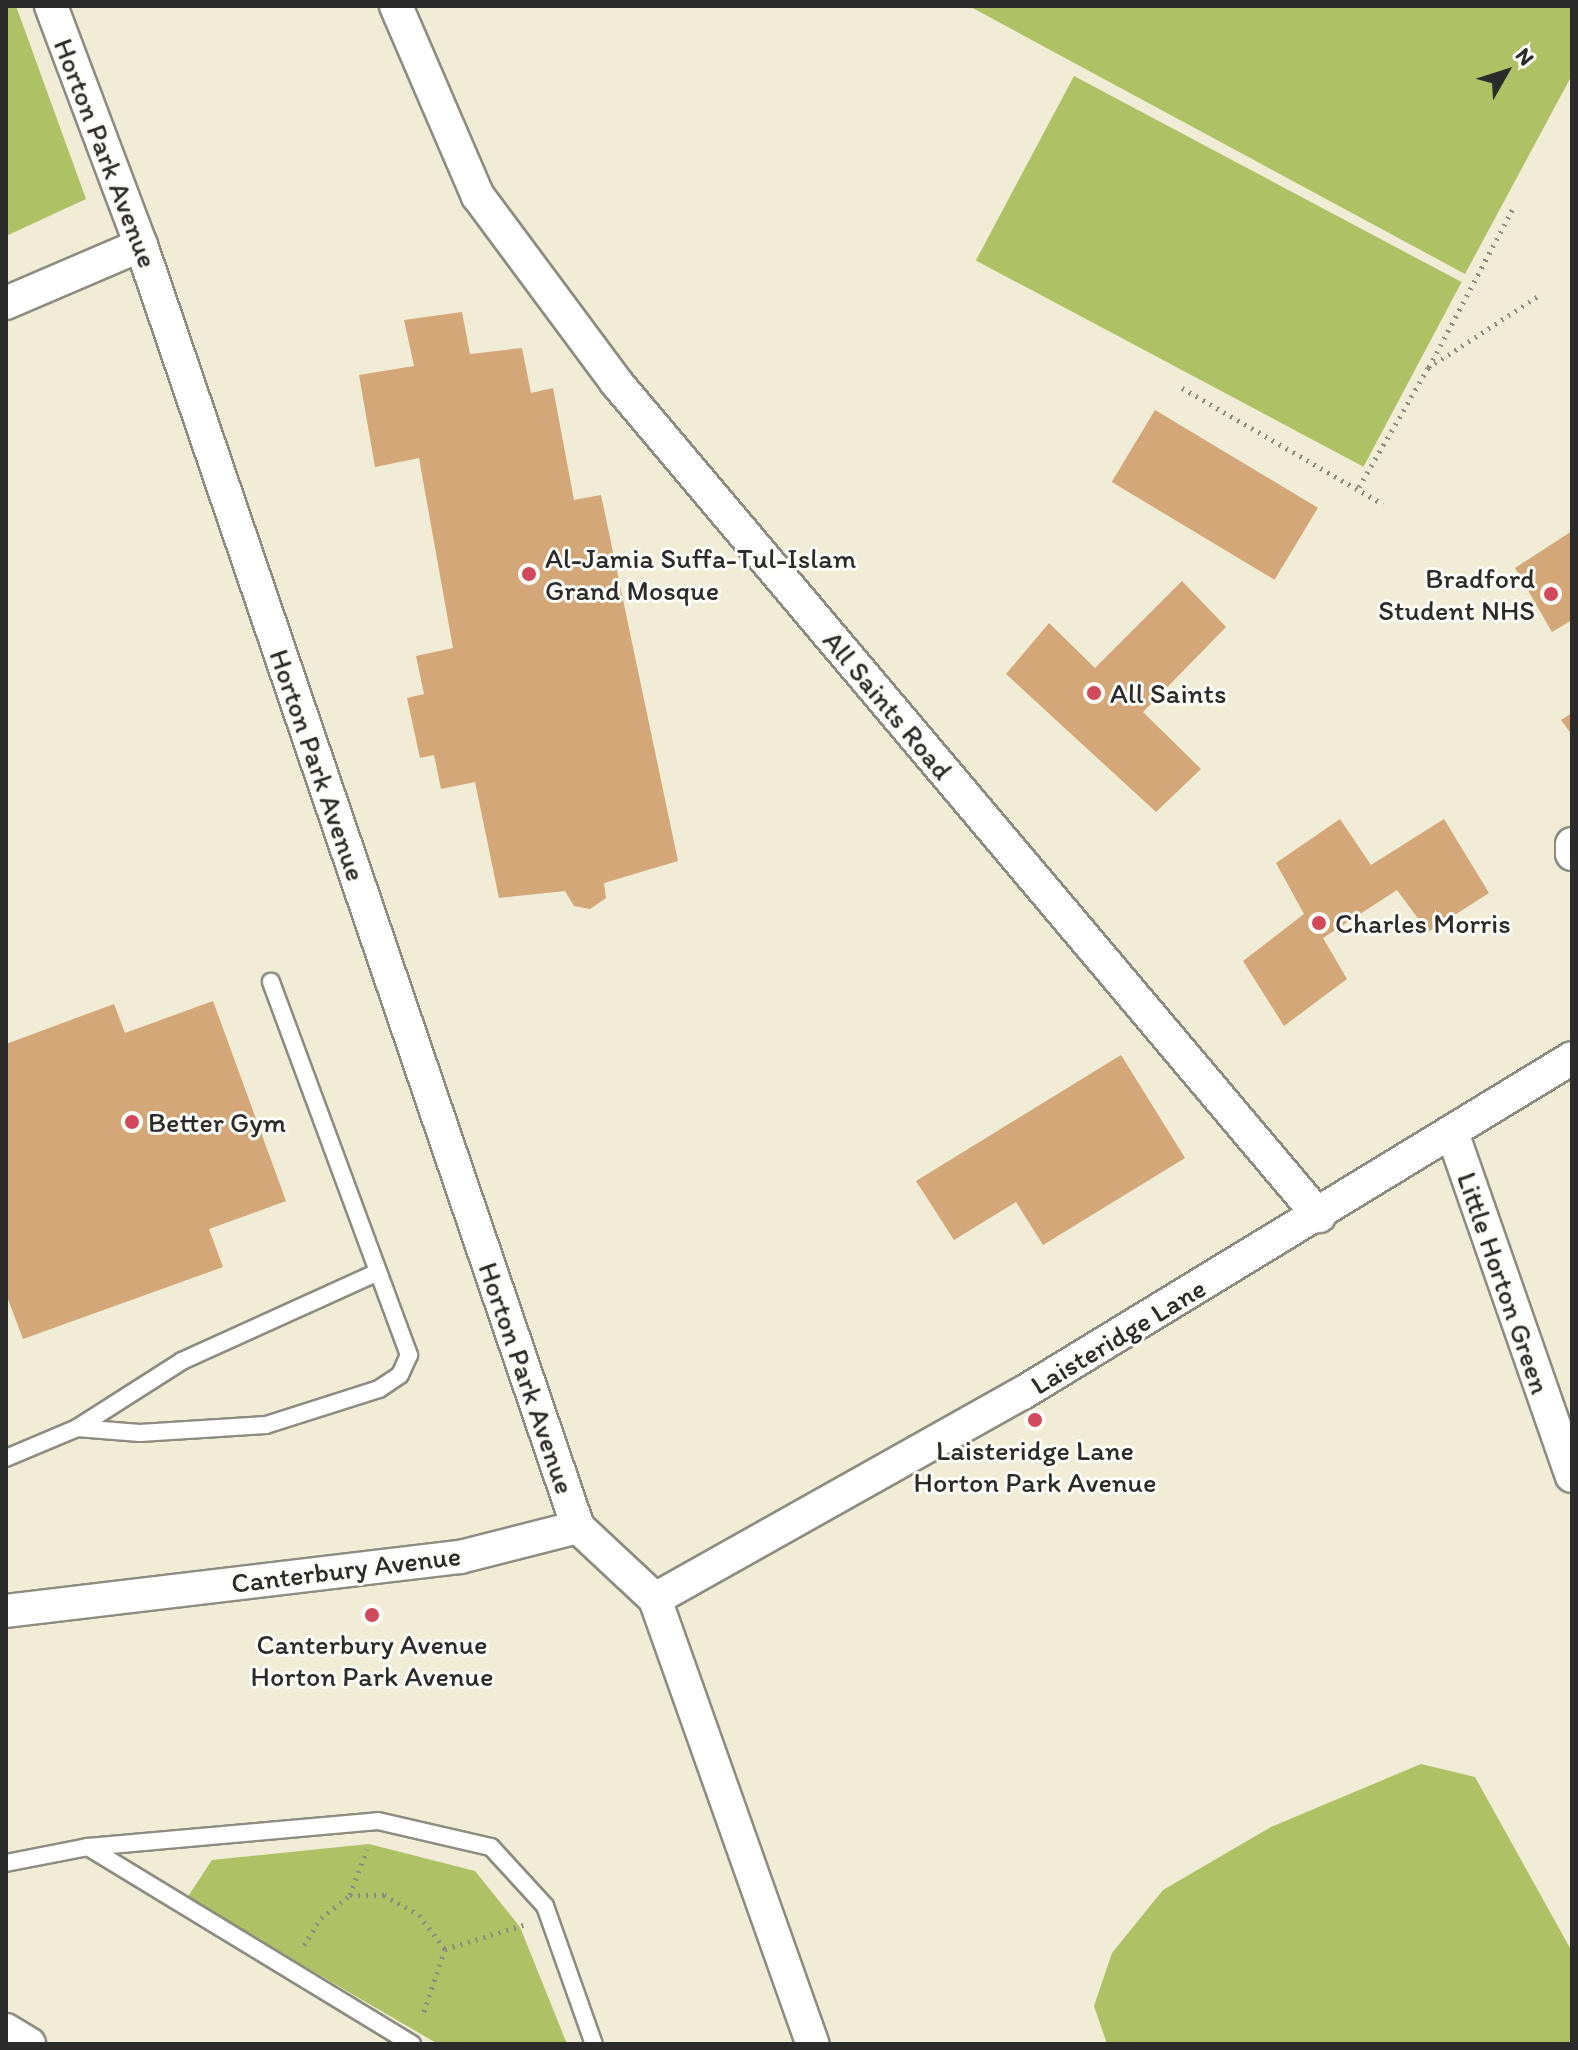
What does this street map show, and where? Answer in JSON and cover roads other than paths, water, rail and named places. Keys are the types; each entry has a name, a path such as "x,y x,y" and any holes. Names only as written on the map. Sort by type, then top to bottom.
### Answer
{"street":[{"name":"Horton Park Avenue","path":"51,6 141,245 578,1527"},
{"name":"All Saints Road","path":"396,6 478,196 616,382 1319,1216"},
{"path":"6,303 141,245"},
{"path":"1572,844 1572,854"},
{"name":"Laisteridge Lane","path":"655,1599 1319,1216 1572,1058"},
{"name":"Little Horton Green","path":"1453,1135 1572,1476"},
{"path":"578,1527 655,1599 813,2044"},
{"name":"Canterbury Avenue","path":"6,1611 460,1557 578,1527"},
{"path":"6,2030 29,2044"}],"lane":[{"path":"77,1428 140,1433 266,1425 379,1389 400,1375 409,1355 271,982"},
{"path":"6,1458 77,1428 182,1361 378,1272"},
{"path":"6,1863 88,1847 378,1821 491,1847 545,1906 594,2044"},
{"path":"88,1847 408,2042"}],"place":[{"name":"Al-Jamia Suffa-Tul-Islam Grand Mosque","path":"529,574"},
{"name":"Bradford Student NHS","path":"1551,594"},
{"name":"All Saints","path":"1094,693"},
{"name":"Charles Morris","path":"1319,923"},
{"name":"Better Gym","path":"132,1122"},
{"name":"Laisteridge Lane Horton Park Avenue","path":"1035,1420"},
{"name":"Canterbury Avenue Horton Park Avenue","path":"372,1615"}]}
